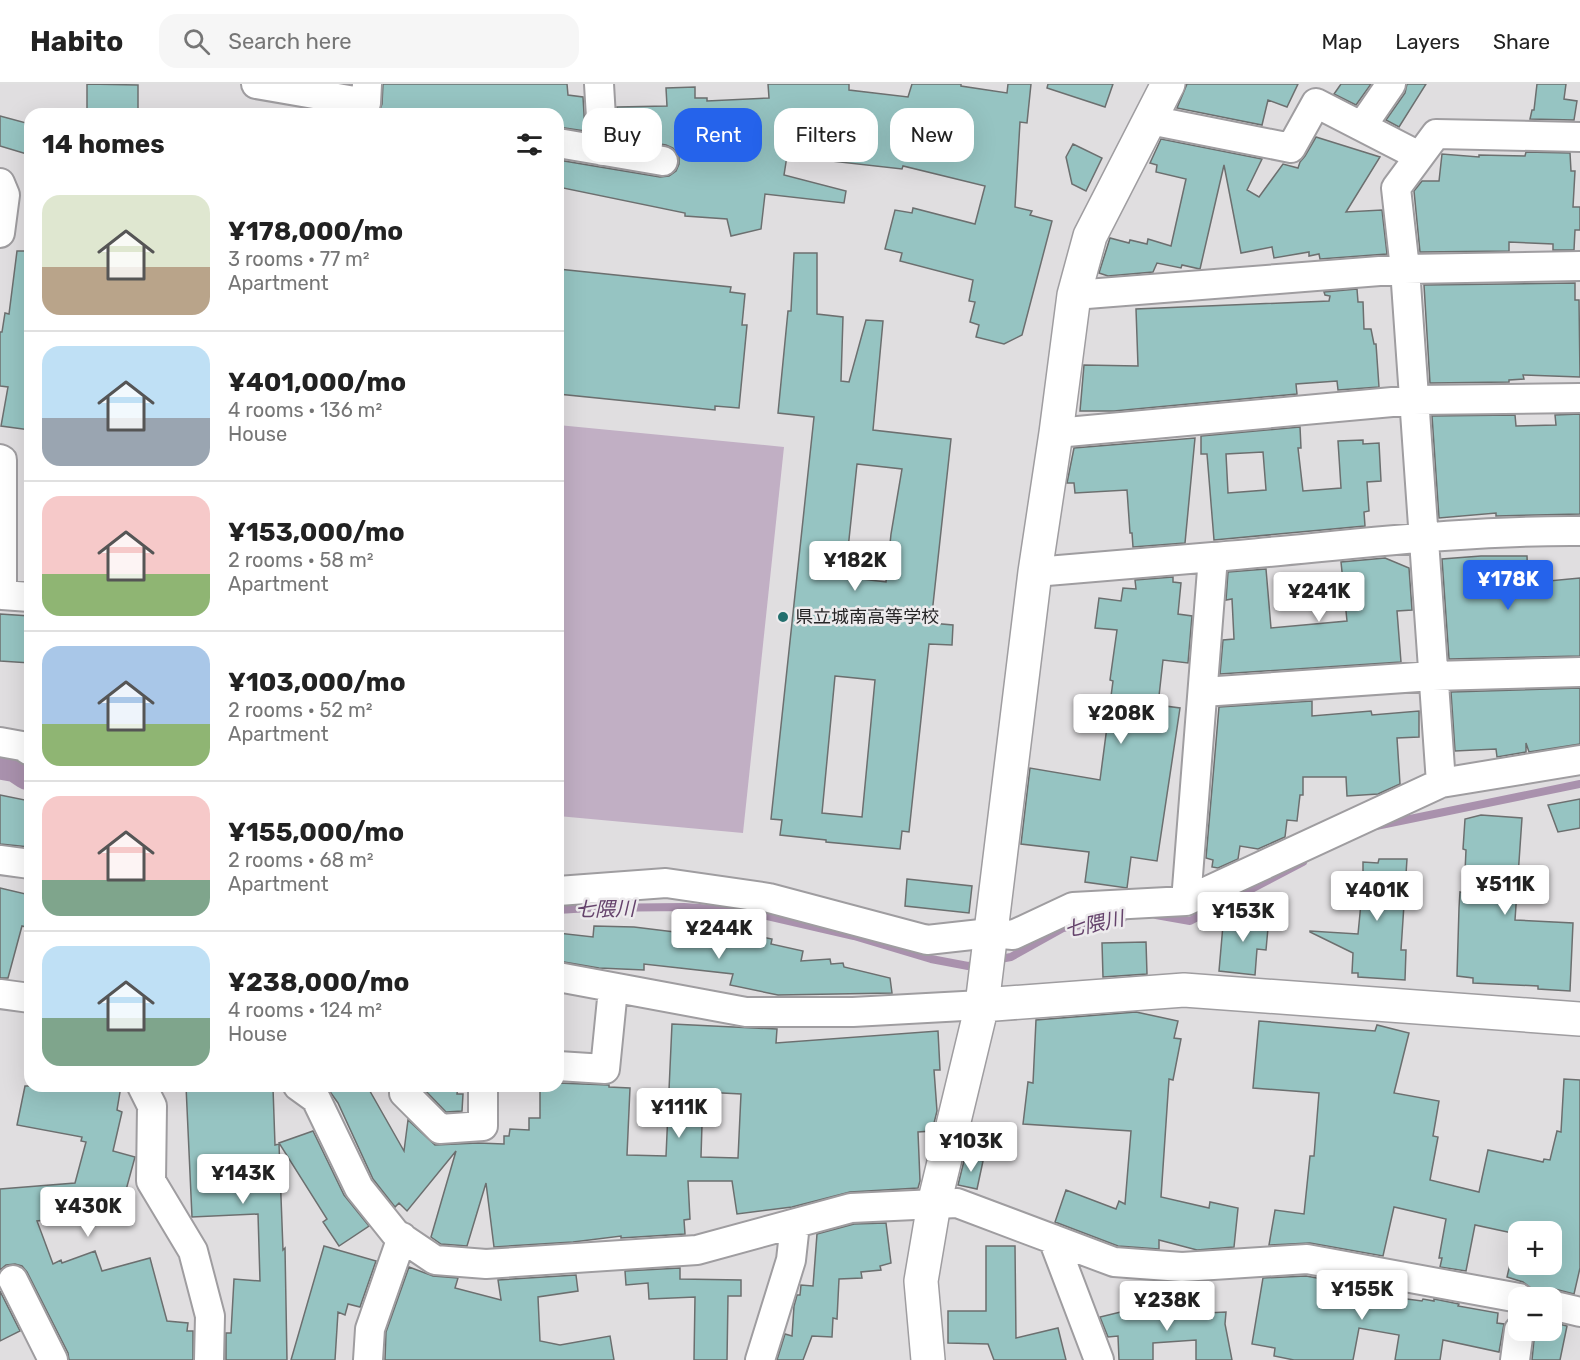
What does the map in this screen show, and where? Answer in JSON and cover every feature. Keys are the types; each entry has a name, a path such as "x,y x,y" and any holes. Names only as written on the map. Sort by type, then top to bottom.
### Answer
{"street":[{"path":"256,84 366,103 367,84"},
{"path":"599,84 600,108"},
{"path":"928,1360 921,1281 934,1204 983,996 1035,572 1074,295 1090,236 1168,84"},
{"path":"1362,126 1391,84"},
{"path":"1150,120 1291,148 1316,103 1419,156"},
{"path":"1441,783 1405,268 1396,188 1436,134 1580,137"},
{"path":"564,144 582,147"},
{"path":"0,183 5,195 0,233"},
{"path":"1074,295 1405,268 1580,266"},
{"path":"1056,434 1414,400 1580,398"},
{"path":"0,459 2,460 2,595 24,597"},
{"path":"1035,572 1424,539 1538,531 1580,531"},
{"path":"1186,901 1213,558"},
{"path":"1203,692 1433,676 1580,672"},
{"path":"0,742 24,747"},
{"path":"564,891 666,883 769,898 927,940 989,941 1013,935 1073,907 1186,901 1441,783 1580,760"},
{"path":"0,860 24,863"},
{"path":"564,978 746,1012 853,1012 983,996 1184,990 1580,1020"},
{"path":"564,1066 605,1069 613,989"},
{"path":"0,994 24,997"},
{"path":"145,1092 152,1106 151,1180 193,1251 210,1316 209,1360"},
{"path":"306,1092 316,1099 359,1188 395,1233 435,1260 486,1264 697,1250 851,1208 957,1203 1114,1262 1182,1268 1307,1259 1508,1296"},
{"path":"404,1092 440,1129 483,1126 483,1092"},
{"path":"760,1360 791,1260 795,1224"},
{"path":"368,1360 370,1329 402,1237"},
{"path":"1053,1239 1099,1360"},
{"path":"13,1280 53,1360"},
{"path":"1562,1308 1580,1312"},
{"path":"1515,1360 1518,1341"}],"shaded area":[{"path":"564,426 784,447 743,833 564,817"}],"building":[{"path":"87,84 138,85 138,108 87,108"},
{"path":"383,84 567,84 568,95 583,97 584,108 582,131 564,128 564,108 380,108"},
{"path":"768,84 849,84 849,90 908,97 912,84 961,84 961,86 1007,93 1008,84 1031,84 1027,123 1020,122 1015,207 1032,211 1030,215 1052,221 1022,335 1004,344 976,337 979,325 970,322 975,302 969,301 973,280 900,261 902,253 885,249 895,210 912,213 913,208 975,224 985,186 903,166 902,169 840,162 878,162 878,108 774,108 774,162 786,162 784,175 846,191 844,203 765,194 761,229 731,236 727,219 685,216 685,213 564,188 564,161 660,177 669,176 676,171 679,162 762,162 762,108 674,108 674,149 662,144 662,108 617,108 667,106 666,88 695,87 695,98 707,98 707,101 769,98"},
{"path":"1048,84 1113,84 1105,107 1047,88"},
{"path":"1187,84 1298,84 1287,107 1268,100 1262,125 1177,108"},
{"path":"1341,84 1371,84 1356,105 1334,94"},
{"path":"1407,84 1426,84 1399,127 1386,120 1405,93"},
{"path":"1537,84 1566,84 1564,99 1577,101 1574,120 1530,119 1532,110 1534,110"},
{"path":"0,116 24,122 24,153 0,146"},
{"path":"1316,137 1380,157 1346,212 1382,210 1387,254 1320,259 1319,254 1309,256 1309,252 1274,258 1272,247 1241,253 1224,165 1200,269 1157,263 1153,272 1108,276 1099,273 1110,238 1129,243 1130,240 1147,244 1148,239 1171,246 1186,179 1156,172 1157,165 1150,163 1161,139 1262,159 1247,190 1259,197 1283,164 1298,168"},
{"path":"1073,144 1102,158 1086,191 1072,184 1066,157"},
{"path":"1526,152 1570,153 1571,171 1575,171 1573,207 1580,207 1580,230 1575,230 1574,250 1553,250 1553,244 1509,242 1509,251 1420,252 1414,191 1422,181 1439,181 1442,154 1479,157 1479,155 1525,156"},
{"path":"17,251 24,251 24,429 1,426 8,387 0,386 0,332 2,332 5,313 9,314"},
{"path":"794,253 817,253 817,314 843,317 841,381 849,382 866,320 883,321 873,430 951,439 931,623 953,625 952,645 929,644 909,832 902,831 900,849 780,835 782,820 771,819 814,417 778,413 788,311 791,311","holes":["857,464 902,469 886,582 845,577","835,676 875,680 862,817 822,813"]},
{"path":"564,270 731,287 730,292 745,294 742,325 747,325 739,408 715,406 715,410 564,395"},
{"path":"1575,283 1575,300 1579,300 1580,377 1523,375 1524,379 1509,380 1509,382 1430,383 1424,285"},
{"path":"1357,289 1358,302 1363,302 1364,329 1371,329 1374,344 1376,344 1379,387 1338,390 1337,381 1296,384 1297,394 1114,411 1080,411 1084,365 1138,366 1136,309 1329,301 1330,296 1325,295 1324,292"},
{"path":"1580,414 1580,514 1496,516 1496,513 1439,518 1432,416 1515,415 1516,426 1556,425 1555,415"},
{"path":"1300,427 1301,448 1298,448 1303,491 1341,488 1338,441 1363,440 1363,444 1379,443 1381,481 1367,482 1369,511 1364,512 1365,526 1214,540 1207,454 1201,454 1201,436","holes":["1263,452 1266,490 1228,493 1226,454"]},
{"path":"1195,438 1185,543 1133,547 1127,490 1075,493 1074,483 1067,483 1074,448"},
{"path":"1527,556 1528,583 1580,578 1580,656 1449,659 1442,559"},
{"path":"1385,558 1409,568 1412,610 1397,611 1401,662 1220,674 1223,640 1234,639 1232,599 1226,600 1228,572 1266,569 1271,628 1347,621 1341,562"},
{"path":"1173,577 1173,582 1181,583 1178,614 1192,616 1188,663 1163,660 1158,705 1180,708 1157,861 1131,857 1127,888 1085,882 1089,852 1021,844 1030,768 1100,780 1117,630 1095,628 1099,598 1121,601 1123,588 1136,589 1135,580"},
{"path":"0,614 24,616 24,663 0,661"},
{"path":"1580,688 1580,744 1529,752 1526,743 1526,752 1497,757 1496,749 1455,751 1451,692"},
{"path":"1312,701 1312,716 1371,711 1372,715 1419,711 1419,737 1397,738 1400,784 1378,794 1347,796 1346,777 1303,777 1303,795 1300,795 1297,821 1287,820 1285,837 1258,849 1240,846 1238,859 1218,868 1212,867 1213,860 1206,858 1219,707"},
{"path":"0,795 24,800 24,846 0,844"},
{"path":"1580,799 1580,828 1558,832 1548,805"},
{"path":"1481,815 1522,818 1515,920 1573,923 1570,991 1538,989 1538,986 1473,983 1473,978 1457,976 1460,892 1464,893 1465,819"},
{"path":"1379,859 1407,859 1401,950 1406,950 1405,980 1358,977 1358,973 1352,973 1353,953 1310,932 1358,934 1362,893 1342,880 1363,872 1363,862 1378,863"},
{"path":"907,879 972,886 969,913 905,906"},
{"path":"0,888 24,894 24,926 22,926 8,978 0,978"},
{"path":"1258,908 1268,928 1266,950 1257,949 1255,975 1219,971 1223,925"},
{"path":"594,926 634,927 740,940 742,933 772,939 771,944 803,951 801,961 830,959 831,964 843,963 844,967 890,978 892,993 778,995 730,985 733,974 644,964 644,970 599,968 564,962 564,934 593,937"},
{"path":"1146,942 1147,974 1103,977 1102,943"},
{"path":"1136,1012 1178,1021 1174,1038 1181,1039 1173,1080 1169,1079 1161,1197 1209,1208 1210,1202 1238,1208 1234,1247 1197,1250 1159,1240 1159,1249 1118,1246 1055,1222 1066,1190 1116,1209 1119,1201 1125,1204 1131,1131 1023,1124 1028,1082 1033,1083 1036,1020"},
{"path":"1259,1021 1375,1031 1377,1025 1409,1033 1394,1093 1439,1101 1433,1136 1438,1137 1430,1180 1479,1192 1488,1150 1543,1162 1544,1159 1550,1160 1557,1131 1561,1132 1564,1079 1580,1080 1580,1268 1574,1294 1562,1291 1562,1287 1529,1287 1523,1282 1507,1277 1508,1273 1508,1275 1562,1275 1562,1221 1508,1221 1508,1232 1475,1225 1466,1271 1440,1267 1442,1258 1439,1258 1446,1219 1394,1207 1383,1256 1310,1243 1269,1245 1275,1210 1304,1214 1310,1156 1314,1156 1319,1093 1253,1088"},
{"path":"672,1024 777,1029 776,1043 938,1031 940,1070 934,1070 937,1111 932,1131 918,1132 920,1181 918,1188 850,1192 792,1207 737,1214 732,1181 688,1181 690,1219 684,1220 685,1234 621,1238 621,1236 573,1242 494,1247 486,1183 467,1246 441,1244 431,1237 456,1151 407,1211 399,1203 395,1207 373,1179 338,1103 330,1092 370,1092 404,1151 408,1120 435,1145 504,1144 504,1136 509,1136 510,1129 529,1130 529,1118 540,1118 540,1092 564,1092 564,1083 630,1088 627,1155 666,1156","holes":["703,1092 741,1094 738,1158 701,1157"]},
{"path":"24,1091 120,1092 117,1110 122,1112 113,1151 135,1157 126,1190 131,1190 131,1211 37,1221 53,1264 95,1251 102,1271 150,1258 167,1321 188,1323 187,1331 193,1331 193,1360 69,1360 68,1353 27,1272 22,1266 15,1264 6,1265 0,1270 0,1189 75,1183 86,1142 81,1141 82,1137 17,1125"},
{"path":"186,1092 273,1092 275,1145 279,1144 283,1250 285,1248 287,1360 226,1360 226,1333 231,1333 234,1279 260,1281 258,1214 192,1217"},
{"path":"427,1092 463,1094 462,1111 446,1112"},
{"path":"313,1131 344,1195 369,1226 339,1246 323,1222 327,1219 279,1143"},
{"path":"965,1157 983,1161 977,1189 958,1185"},
{"path":"886,1223 891,1263 880,1266 881,1270 861,1272 862,1278 839,1279 837,1319 833,1318 832,1337 812,1336 803,1360 777,1360 785,1334 792,1336 794,1306 797,1295 800,1295 801,1285 813,1286 817,1234 854,1224"},
{"path":"324,1246 376,1261 360,1307 348,1304 345,1315 338,1312 335,1360 291,1360"},
{"path":"986,1246 1015,1246 1016,1338 1058,1328 1066,1360 994,1360 988,1344 948,1343 948,1311 986,1311"},
{"path":"409,1267 433,1276 458,1278 455,1288 501,1300 498,1280 576,1275 578,1291 538,1297 540,1341 560,1345 610,1336 614,1360 385,1360 386,1332"},
{"path":"680,1268 680,1279 741,1280 741,1296 728,1296 727,1360 694,1360 695,1297 649,1299 648,1283 626,1285 625,1271"},
{"path":"1306,1276 1377,1289 1376,1295 1422,1301 1423,1299 1434,1301 1434,1299 1498,1313 1497,1323 1504,1324 1499,1352 1443,1340 1440,1360 1395,1360 1399,1335 1359,1328 1353,1360 1294,1360 1274,1356 1275,1348 1252,1344 1263,1278"},
{"path":"0,1291 20,1331 0,1341"},
{"path":"1162,1302 1163,1315 1226,1312 1225,1324 1232,1360 1196,1360 1196,1340 1153,1343 1153,1360 1119,1360 1118,1336 1108,1337 1100,1317"},
{"path":"1562,1325 1567,1326 1560,1360 1532,1360 1534,1341 1562,1341"}],"waterway":[{"name":"七隈川","path":"0,757 18,760 24,764"},
{"name":"七隈川","path":"1376,826 1580,784"},
{"name":"七隈川","path":"1156,915 1190,921 1303,862"},
{"name":"七隈川","path":"564,910 684,907 745,911 854,936 931,959 968,966 980,964"},
{"name":"七隈川","path":"994,960 1011,957 1063,928 1123,918"}],"place":[{"name":"県立城南高等学校","path":"783,617"}]}
